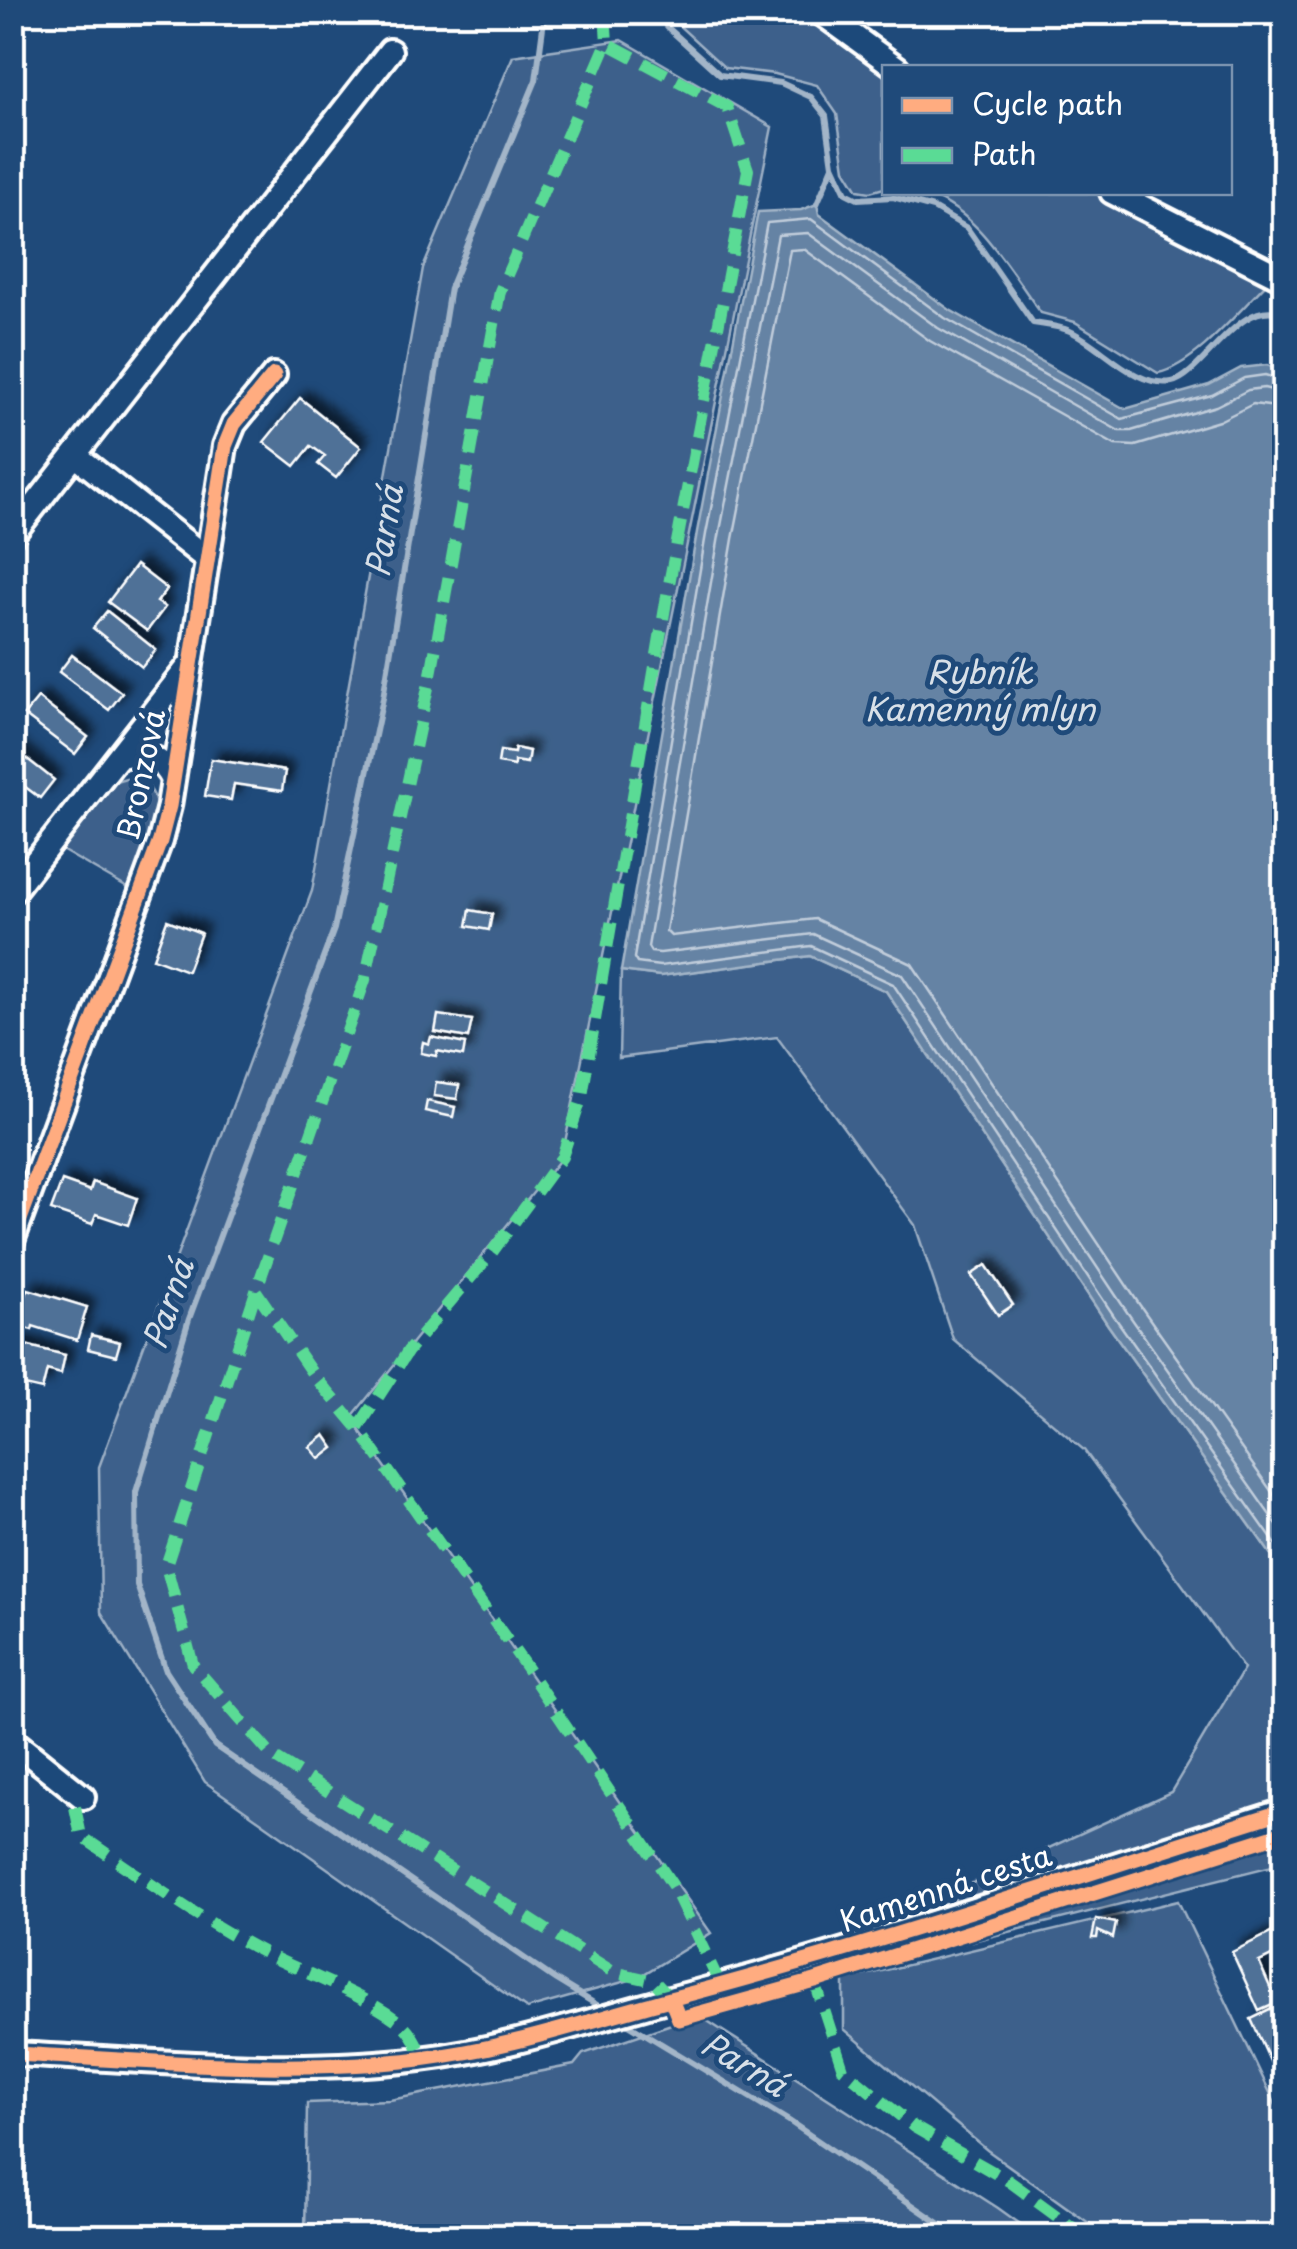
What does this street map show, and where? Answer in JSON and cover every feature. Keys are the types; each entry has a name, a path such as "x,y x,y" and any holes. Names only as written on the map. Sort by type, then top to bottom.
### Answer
{"street":[{"path":"820,12 893,65"},
{"path":"12,535 390,51"},
{"path":"1118,195 1284,279"},
{"name":"Bronzová","path":"12,1241 160,841 227,438 274,374"},
{"path":"75,454 207,559"},
{"name":"Bronzová","path":"12,892 191,663"},
{"name":"Bronzová","path":"120,756 138,753 156,759 173,780"},
{"path":"12,1740 83,1797"},
{"name":"Kamenná cesta","path":"12,2054 271,2066 389,2062 513,2043 809,1962 1284,1810"}],"shaded area":[{"path":"674,13 810,13 882,67 882,189 858,190 845,169 837,114 817,85 775,74 725,68 674,21"},
{"path":"622,40 772,127 562,1157 351,1418 711,1933 637,1978 527,2009 205,1782 101,1612 99,1467 312,891 423,268 513,56"},
{"path":"925,195 1102,195 1271,279 1203,347 1158,373 1075,322 1041,313 989,241 939,200"},
{"path":"126,778 143,783 153,794 156,808 150,841 131,890 58,848 112,782"},
{"path":"810,956 886,991 1108,1325 1284,1573 1284,1863 965,1943 953,1892 1171,1792 1244,1669 1084,1450 953,1339 915,1225 777,1037 619,1058 621,971 660,976"},
{"path":"1178,1901 1284,2122 1284,2236 1107,2236 987,2150 844,2029 844,1980"},
{"path":"698,2015 1037,2236 305,2236 307,2103 390,2100 574,2065 583,2054"}],"water":[{"name":"Rybník Kamenný mlyn","path":"817,204 819,214 950,310 1125,409 1209,385 1241,368 1267,365 1284,372 1284,1573 1108,1325 886,991 810,956 660,976 621,971 697,532 758,212 801,210"}],"building":[{"path":"300,398 361,447 336,478 318,464 325,456 311,446 295,466 264,442"},
{"path":"136,565 167,589 157,602 165,607 147,631 108,602"},
{"path":"107,611 156,650 142,667 93,628"},
{"path":"72,655 122,693 109,710 59,672"},
{"path":"38,698 88,737 75,754 24,715"},
{"path":"12,747 54,780 40,798 12,777"},
{"path":"515,748 529,751 527,763 498,763 500,751 514,753"},
{"path":"211,759 285,771 282,791 234,784 231,800 205,796"},
{"path":"470,910 492,914 489,930 467,926"},
{"path":"167,920 201,933 187,971 153,958"},
{"path":"438,1015 472,1020 468,1038 435,1032"},
{"path":"431,1037 465,1044 463,1056 437,1051 436,1056 421,1053 423,1042 429,1044"},
{"path":"436,1082 459,1085 457,1099 434,1096"},
{"path":"427,1101 455,1107 453,1117 425,1111"},
{"path":"62,1181 90,1191 93,1182 137,1198 128,1225 96,1214 92,1224 51,1210"},
{"path":"986,1265 1013,1305 998,1315 971,1275"},
{"path":"28,1289 87,1307 77,1340 33,1326 32,1330 12,1324 15,1306 22,1308"},
{"path":"91,1335 120,1342 116,1356 88,1349"},
{"path":"13,1342 65,1355 61,1374 47,1370 42,1390 12,1383 19,1355 12,1354"},
{"path":"325,1435 334,1448 320,1459 310,1447"},
{"path":"1096,1919 1116,1923 1113,1938 1098,1931 1097,1938 1092,1938"},
{"path":"1275,1931 1284,1950 1259,1962 1277,2003 1259,2011 1232,1952"},
{"path":"1278,2006 1284,2020 1284,2092 1251,2019"}],"waterway":[{"name":"Parná","path":"545,12 536,80 450,288 383,698 334,929 189,1319 136,1492 137,1585 166,1671 215,1746 607,2011"},
{"path":"664,12 666,26 720,75 781,83 811,97 826,116 833,165 846,193 858,199 893,197 933,208 967,228 1033,323 1070,331 1145,379 1172,382 1184,377 1253,315 1268,311 1284,315"},
{"path":"817,204 833,166"},
{"name":"Parná","path":"622,2020 789,2121 958,2236"}],"marked path":[{"path":"605,12 607,43 500,291 432,669 365,980 256,1291 526,1667 673,1886 721,1986"},
{"path":"358,1428 408,1351 490,1255 562,1157 582,1096 669,584 748,170 727,107 607,43"},
{"path":"256,1291 166,1566 193,1665 272,1756 613,1972 654,1981 671,1999"},
{"path":"75,1807 81,1836 232,1936 382,2010 407,2029 423,2059"},
{"path":"813,1976 843,2069 914,2127 1009,2181 1084,2236"}],"cycle path":[{"path":"12,1241 160,841 169,806 225,446 234,424 274,375"},
{"path":"12,2054 216,2065 319,2066 420,2059 484,2048 825,1956 1284,1811"},
{"path":"671,1999 679,2019 815,1981 1284,1833"}]}
